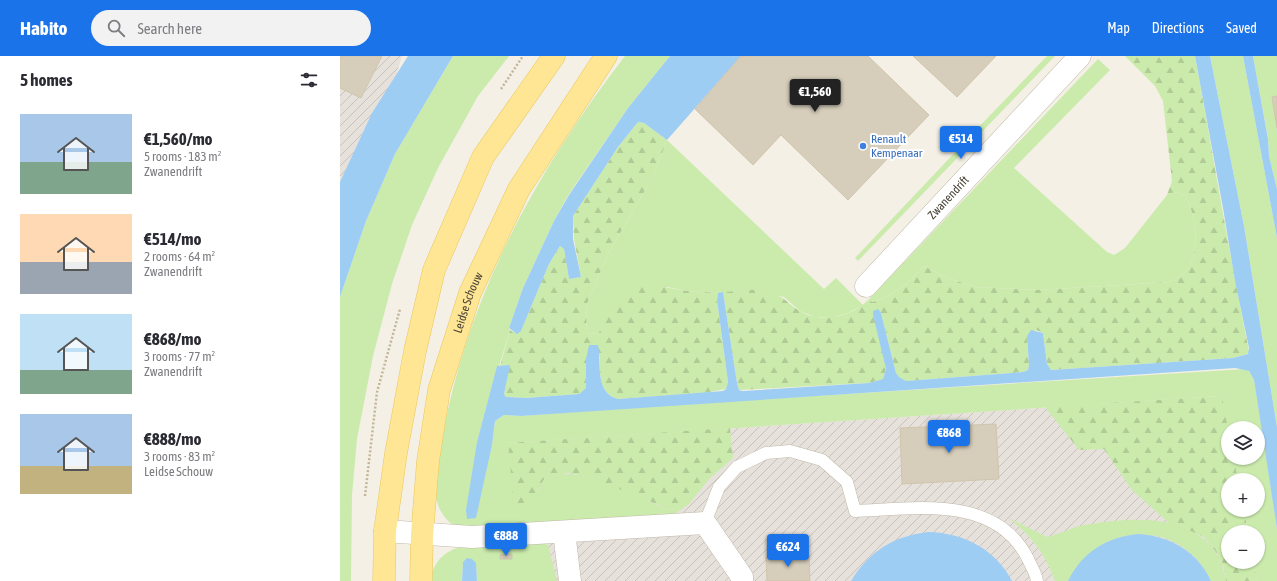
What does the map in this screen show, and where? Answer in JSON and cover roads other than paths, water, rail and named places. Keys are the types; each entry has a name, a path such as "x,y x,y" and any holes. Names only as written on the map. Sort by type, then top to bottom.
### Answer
{"main road":[{"path":"384,581 385,532 396,453 415,351 434,270 483,157 554,56"},
{"name":"Leidse Schouw","path":"421,581 422,535 428,461 439,390 470,293 519,189 606,56"}],"street":[{"name":"Zwanendrift","path":"866,286 1080,56"},
{"path":"385,532 472,537 706,523 742,577 742,581"},
{"path":"564,532 570,581"}],"lane":[{"path":"706,523 719,487 737,467 766,453 790,451 822,460 847,482 855,511 941,508 971,512 1002,528 1022,546 1037,581"}],"water":[{"path":"408,56 453,56 395,154 366,221 340,297 340,182 372,113"},
{"path":"670,56 741,56 667,140 644,123 638,122 618,147 573,216 573,239 581,277 569,279 564,249 560,246 549,264 521,331 517,334 509,328 523,288 554,221 569,195 628,108"},
{"path":"1195,56 1210,56 1244,226 1277,427 1277,529 1265,451 1265,421 1260,421 1254,380 1249,371 1235,368 521,416 504,415 495,421 492,445 476,518 467,519 466,510 477,442 497,366 510,365 504,394 506,397 526,398 579,394 586,388 586,359 589,345 598,345 602,384 605,391 610,396 618,399 723,391 726,389 728,382 717,300 718,293 723,292 737,383 739,390 743,391 869,383 883,379 886,369 873,315 873,311 878,309 881,313 896,373 899,377 906,381 1023,372 1028,370 1027,336 1031,330 1043,333 1047,364 1051,370 1233,358 1248,354 1249,348 1235,281"},
{"path":"1243,56 1253,56 1268,139 1269,156 1277,189 1277,238"},
{"path":"928,532 954,536 977,545 997,560 1012,581 851,581 858,570 874,553 893,541"},
{"path":"1138,534 1161,538 1181,547 1198,561 1211,581 1068,581 1080,562 1088,554 1116,539"},
{"path":"467,558 472,559 476,563 477,581 462,581 463,562"}],"place":[{"name":"Renault Kempenaar","path":"863,146"}]}
